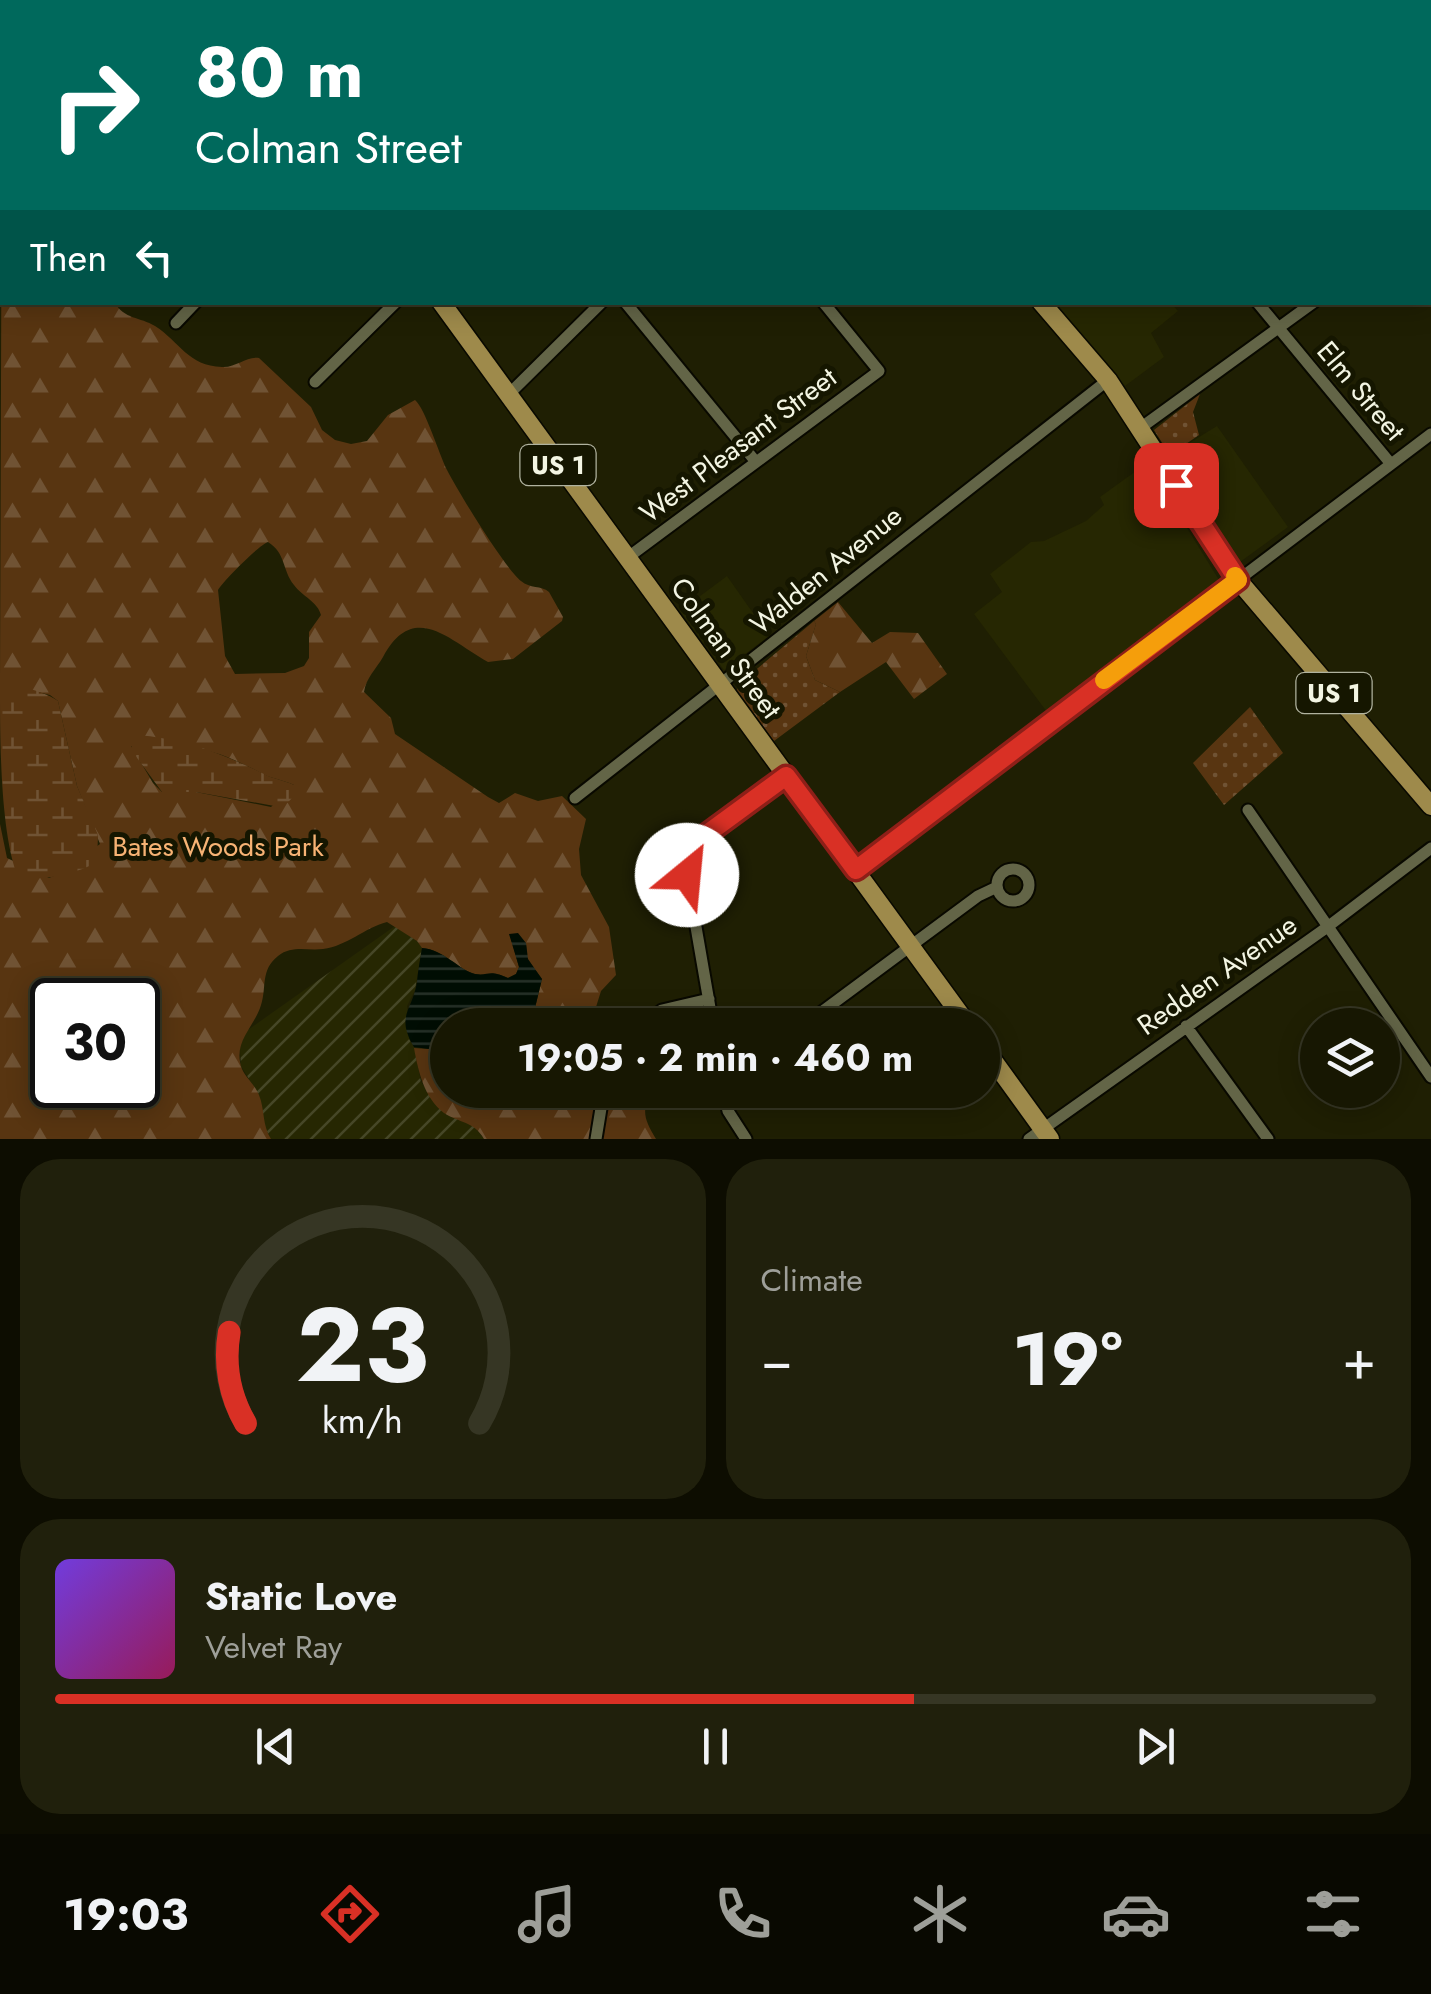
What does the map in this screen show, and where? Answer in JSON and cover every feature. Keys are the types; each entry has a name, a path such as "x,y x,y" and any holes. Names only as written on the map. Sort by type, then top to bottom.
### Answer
{"main road":[{"name":"Colman Street","path":"443,305 956,1008"},
{"name":"US 1","path":"1044,305 1108,380 1238,580 1431,806"},
{"path":"1000,1073 1041,1136"}],"street":[{"path":"176,323 193,305"},
{"path":"315,382 393,305"},
{"path":"508,396 599,305"},
{"path":"627,305 756,462"},
{"name":"West Pleasant Street","path":"627,558 880,371 826,305"},
{"name":"Elm Street","path":"1259,305 1391,464"},
{"path":"1139,428 1310,305"},
{"name":"Walden Avenue","path":"575,798 1108,380"},
{"path":"856,870 1431,434"},
{"path":"710,1008 687,875 688,856 700,839 786,776"},
{"path":"1248,810 1431,1077"},
{"name":"Redden Avenue","path":"1041,1136 1431,848"},
{"path":"827,1008 978,896 997,888"},
{"path":"671,1008 709,999"},
{"path":"1186,1026 1268,1139"},
{"path":"596,1139 601,1108"},
{"path":"727,1108 746,1139"}],"shaded area":[{"path":"1056,305 1173,305 1178,311 1151,333 1164,357 1125,386"},
{"path":"1217,426 1288,527 1240,562 1170,455"},
{"path":"1147,463 1219,580 1047,712 974,614 1002,592 990,574 1031,542 1044,541 1086,521 1104,505 1100,497"},
{"path":"727,576 769,636 724,670 680,611"},
{"path":"395,926 422,948 415,990 407,1006 409,1039 421,1082 430,1093 430,1108 442,1108 448,1115 473,1125 484,1139 271,1139 259,1095 241,1066 245,1032"},
{"path":"518,933 526,943 528,959 542,979 535,1008 430,1008 430,1048 414,1047 406,1020 422,948 437,952 475,974 493,973 508,978 519,967 509,934"}],"green space":[{"name":"Bates Woods Park","path":"1,305 117,305 128,315 155,326 185,352 210,366 227,367 259,358 311,407 322,430 335,440 351,444 367,441 388,415 415,400 447,470 493,546 521,581 549,592 563,617 513,659 488,662 433,630 407,630 395,640 364,692 391,718 395,734 488,797 499,803 515,793 538,801 562,796 586,819 579,849 581,875 609,927 616,975 601,991 597,1008 535,1008 542,979 527,959 526,943 510,935 519,967 516,974 508,978 480,975 422,948 387,922 332,947 289,951 272,961 261,1005 240,1051 244,1072 259,1095 271,1139 0,1139 0,824 7,858 49,878 100,844 77,786 58,701 50,695 0,683","holes":["268,542 278,551 287,574 321,615 309,632 309,658 304,666 285,673 235,674 225,656 218,590","131,746 170,746 228,757 294,785 271,807 196,792 162,792"]},
{"path":"1200,394 1193,412 1199,435 1170,455 1154,430"},
{"path":"838,602 872,643 890,632 918,633 947,674 914,699 886,662 840,692 815,680 806,656 814,621"},
{"path":"814,621 806,656 815,680 840,692 774,741 737,690 740,683"},
{"path":"0,683 30,689 58,701 77,786 98,835 97,862 45,878 17,875 4,808"},
{"path":"1250,707 1283,753 1224,805 1193,763"},
{"path":"136,735 186,743 218,754 294,785 293,796 280,807 196,792 162,792 132,751 131,742"},
{"path":"414,1048 430,1048 430,1098"},
{"path":"438,1108 646,1108 656,1139 484,1139 476,1129"}],"slow traffic":[{"path":"1104,680 1238,580 1235,576"}],"route":[{"path":"687,875 688,856 700,839 786,776 856,870 1238,580 1176,485"}]}
